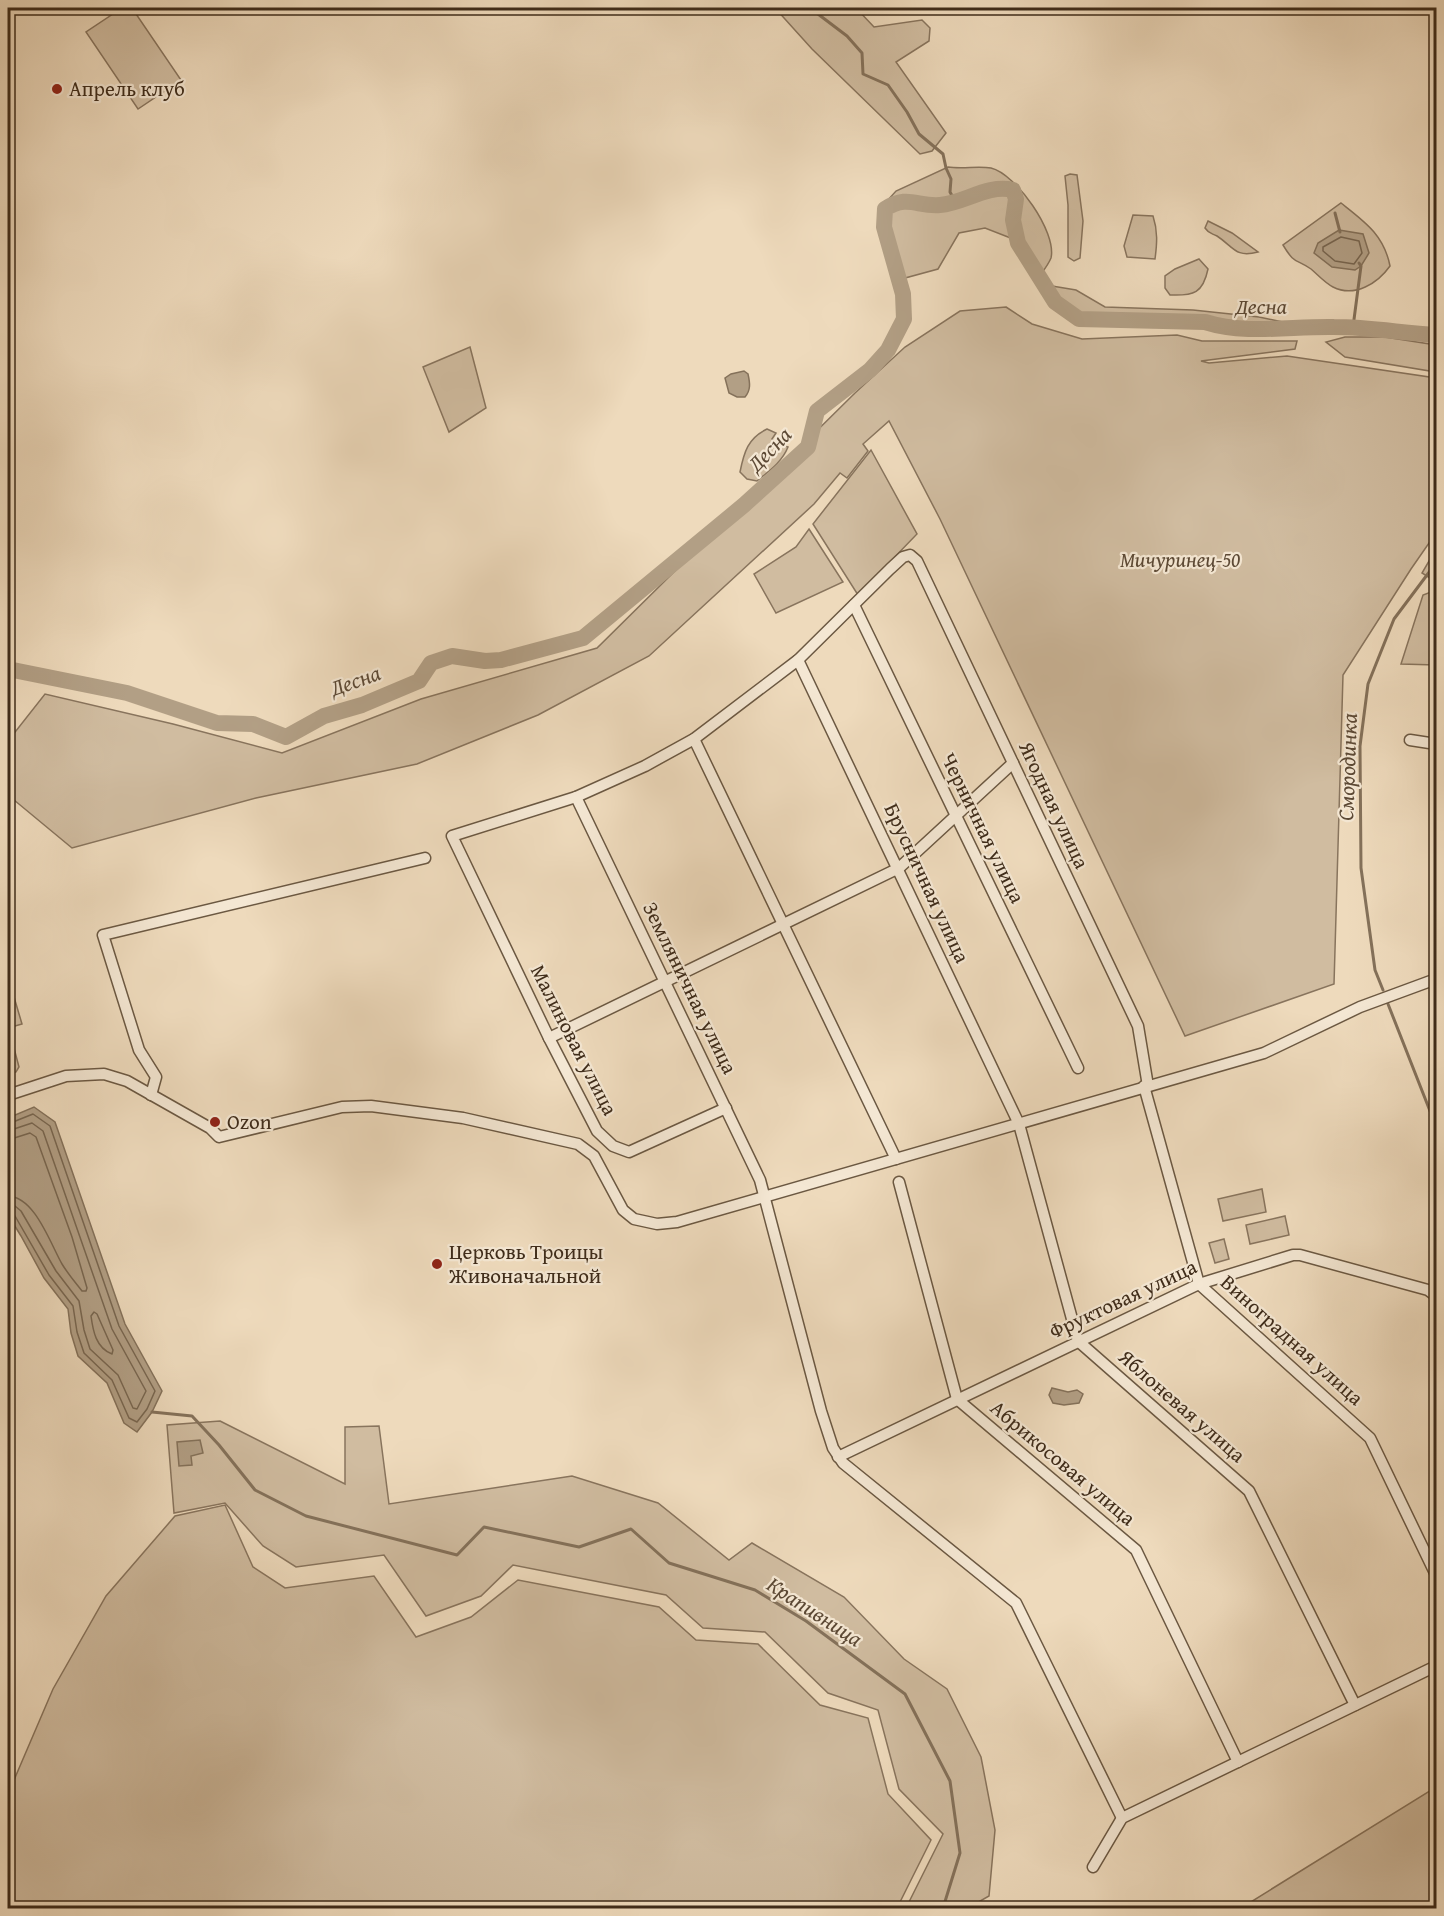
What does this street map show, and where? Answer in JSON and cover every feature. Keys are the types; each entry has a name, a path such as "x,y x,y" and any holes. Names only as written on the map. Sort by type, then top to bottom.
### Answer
{"street":[{"name":"Ягодная улица","path":"854,604 903,557 910,555 917,561 1138,1026 1146,1086"},
{"path":"576,797 645,766 694,739 798,660 854,604"},
{"name":"Черничная улица","path":"854,604 1078,1068"},
{"name":"Брусничная улица","path":"798,660 1019,1124"},
{"path":"694,739 896,1159"},
{"path":"1410,740 1437,744"},
{"path":"549,1038 899,868 1013,763"},
{"name":"Малиновая улица","path":"576,797 452,836 549,1038 597,1131 613,1146 628,1152 726,1108"},
{"name":"Земляничная улица","path":"576,797 726,1108 760,1180 765,1197"},
{"path":"151,1095 156,1077 140,1050 103,935 425,858"},
{"path":"8,1095 66,1076 104,1074 127,1081 210,1128 219,1137 342,1107 371,1106 463,1118 578,1144 594,1156 623,1210 634,1219 657,1224 677,1222 1263,1053 1360,1007 1437,979"},
{"name":"Виноградная улица","path":"1146,1086 1199,1284 1370,1438 1437,1575"},
{"path":"1019,1124 1077,1341"},
{"path":"899,1182 957,1399"},
{"path":"765,1197 821,1411 838,1457 1016,1603 1122,1818"},
{"name":"Фруктовая улица","path":"838,1457 1199,1284 1296,1255 1428,1290 1437,1296"},
{"name":"Яблоневая улица","path":"1077,1341 1249,1491 1355,1705"},
{"name":"Абрикосовая улица","path":"957,1399 1136,1550 1238,1762"},
{"path":"1093,1868 1122,1818 1437,1666"}],"green space":[{"path":"122,8 132,8 181,80 138,109 86,32"},
{"path":"775,8 856,8 874,27 922,20 930,28 929,41 896,62 946,133 932,151 920,154 812,49"},
{"path":"948,167 991,168 1012,181 1023,192 1041,220 1051,247 1051,258 1041,274 1021,242 985,228 959,233 938,269 905,278 888,228 887,201 896,191"},
{"path":"1077,175 1083,221 1080,258 1074,261 1068,257 1068,205 1065,176"},
{"path":"1341,203 1378,237 1390,266 1379,278 1358,290 1341,290 1330,285 1293,258 1283,245"},
{"path":"1133,215 1153,216 1157,238 1155,259 1127,257 1124,246"},
{"path":"1208,221 1232,233 1258,252 1244,254 1235,250 1205,228"},
{"path":"1199,259 1208,269 1200,288 1191,294 1170,295 1165,288 1165,276"},
{"path":"1052,286 1076,290 1105,307 1193,310 1259,317 1287,323 1291,333 1267,332 1204,319 1080,317 1058,301 1052,293"},
{"name":"Мичуринец-50","path":"1006,307 1032,324 1082,339 1177,335 1202,341 1297,341 1295,349 1201,361 1209,363 1287,356 1436,378 1436,533 1343,675 1334,984 1185,1036 940,519 889,421 863,444 868,451 847,478 840,473 814,504 649,656 538,715 417,764 256,798 72,848 8,795 8,741 45,694 173,724 282,753 421,699 597,648 855,393 905,347 960,311"},
{"path":"1345,337 1385,337 1436,345 1436,372 1345,357 1326,342"},
{"path":"470,347 486,408 449,432 423,367"},
{"path":"767,429 776,433 772,439 776,443 788,447 779,462 757,481 747,479 740,472 745,452 751,441"},
{"path":"871,450 917,534 858,595 813,524"},
{"path":"809,529 843,582 776,613 754,574 796,547"},
{"path":"1436,549 1436,582 1422,573"},
{"path":"1436,590 1436,665 1401,664 1423,595"},
{"path":"14,997 22,1024 8,1028 8,999"},
{"path":"8,1034 11,1037 19,1067 16,1072 8,1075"},
{"path":"1262,1189 1266,1212 1223,1221 1218,1199"},
{"path":"1285,1216 1289,1235 1250,1244 1246,1225"},
{"path":"1224,1239 1229,1259 1215,1263 1209,1243"},
{"path":"220,1421 345,1484 345,1427 379,1426 389,1504 572,1476 658,1503 729,1560 752,1543 844,1597 904,1659 947,1689 981,1757 995,1830 989,1896 968,1908 906,1908 943,1834 899,1789 878,1710 828,1693 765,1632 703,1628 666,1595 513,1565 481,1596 426,1616 384,1555 296,1567 263,1546 225,1503 174,1513 167,1425"},
{"path":"225,1505 253,1567 285,1588 374,1576 416,1637 471,1617 518,1580 659,1607 696,1640 758,1644 820,1705 868,1718 888,1794 931,1840 897,1908 8,1908 8,1794 53,1689 106,1596 175,1516"},
{"path":"1436,1787 1436,1908 1241,1908"}],"water":[{"path":"1339,230 1363,234 1369,253 1361,266 1355,270 1332,267 1314,253 1318,243"},
{"path":"744,371 748,374 749,389 745,397 737,397 729,393 725,378"},
{"path":"34,1107 55,1122 125,1324 162,1391 152,1412 137,1432 124,1423 107,1383 78,1356 71,1333 68,1309 44,1278 8,1215 8,1118"},
{"path":"1052,1388 1068,1392 1077,1390 1083,1394 1079,1403 1064,1405 1053,1403 1049,1395"},
{"path":"200,1440 203,1453 191,1456 192,1465 179,1466 177,1442"}],"waterway":[{"path":"810,8 847,36 862,53 863,74 888,85 919,134 943,154 951,179 950,192 955,201"},
{"name":"Десна","path":"8,669 127,693 217,723 253,724 286,737 324,716 362,705 419,681 431,663 452,656 485,661 501,660 583,638 744,505 808,447 817,411 870,370 888,350 904,319 903,294 884,227 885,209 900,202 940,205 994,190 1013,190 1016,199 1013,220 1018,243 1055,302 1079,319 1205,322 1252,329 1347,327 1436,335"},
{"path":"1335,213 1340,232"},
{"path":"1353,327 1361,266 1359,263"},
{"name":"Смородинка","path":"1383,990 1375,970 1361,868 1360,746 1368,684 1394,619 1436,563"},
{"name":"Смородинка","path":"1388,1004 1430,1111 1436,1116"},
{"name":"Крапивница","path":"152,1412 192,1416 255,1490 306,1516 457,1555 484,1527 579,1547 631,1529 669,1563 755,1590 806,1621 905,1694 950,1781 960,1853 943,1908"}],"place":[{"name":"Апрель клуб","path":"57,89"},
{"name":"Ozon","path":"215,1122"},
{"name":"Церковь Троицы Живоначальной","path":"437,1264"}]}
